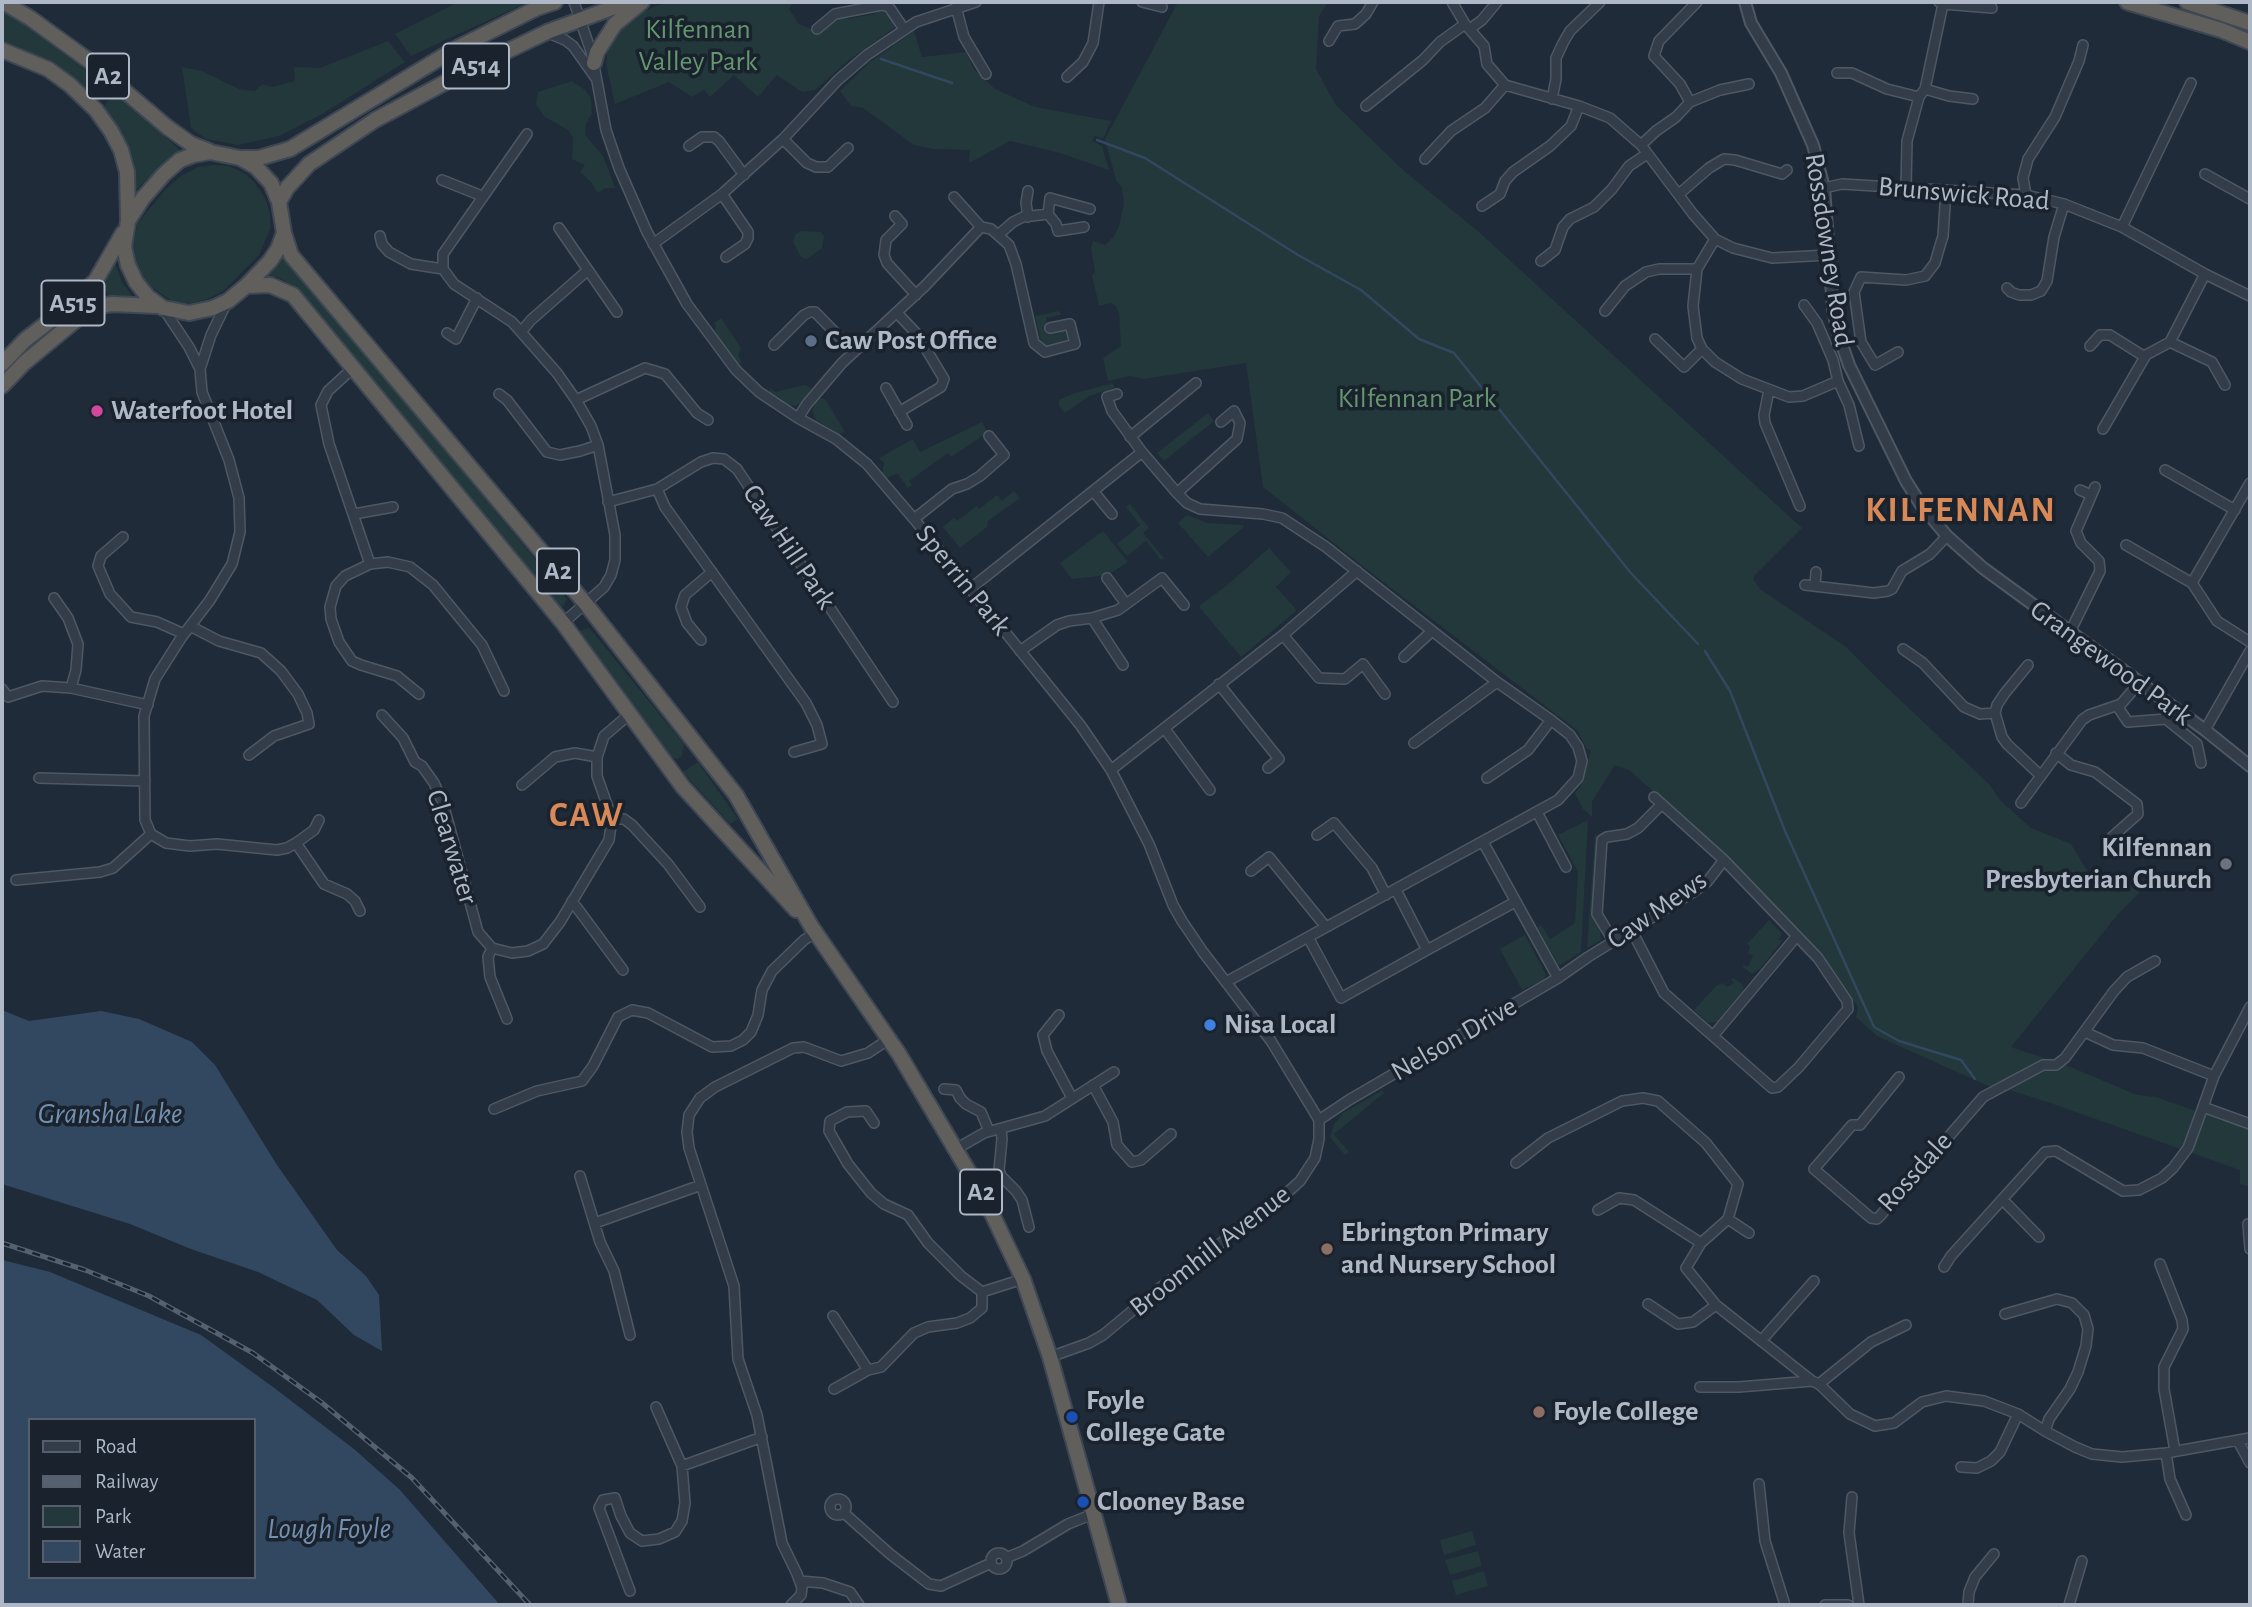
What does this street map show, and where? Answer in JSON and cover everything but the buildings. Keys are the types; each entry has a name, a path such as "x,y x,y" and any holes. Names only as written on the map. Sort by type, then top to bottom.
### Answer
{"highway":[{"name":"A2","path":"3,2 92,63 167,127 191,144 210,152"},
{"name":"A514","path":"210,152 240,158 259,158 290,149 455,49 537,8 555,2"},
{"name":"A514","path":"279,201 309,164 375,120 547,32 628,2"},
{"path":"594,63 597,52 615,23 642,2"},
{"path":"2127,2 2221,30 2250,42"},
{"path":"2187,2 2250,23"},
{"name":"A2","path":"2,50 48,69 70,85 96,110 111,131 121,150 127,172 124,247 128,265 136,282 148,297 161,307"},
{"path":"127,224 143,198 180,160 210,152"},
{"name":"A2","path":"240,158 256,167 271,183 279,201 291,255 586,603 736,795 813,930 889,1039 956,1149 986,1200 1023,1279 1050,1357 1119,1605"},
{"name":"A515","path":"2,364 25,340 73,303 96,280 127,224"},
{"path":"161,307 189,313 213,308 228,301 270,261 284,233"},
{"name":"A2","path":"246,286 270,285 293,295 563,623 683,787 813,930"},
{"name":"A515","path":"2,386 24,363 82,315 100,306 112,304 161,307"}],"street":[{"name":"Sperrin Park","path":"574,2 594,63 606,130 619,168 653,244 687,304 729,361 759,392 797,418 836,439 867,464 1081,726 1111,769 1149,844 1173,905 1203,952 1271,1041 1319,1120"},
{"path":"653,244 722,194 783,139 848,70 916,22 976,2"},
{"path":"1067,77 1090,51 1096,32 1099,2"},
{"path":"1142,2 1162,7"},
{"path":"1329,41 1338,26 1355,24 1366,14 1373,2"},
{"path":"1452,2 1467,27 1484,46 1487,64 1505,85 1579,106 1609,118 1642,145 1692,214 1716,239 1733,248 1772,258 1829,255"},
{"path":"1366,106 1440,42 1482,20 1497,2"},
{"path":"1552,99 1556,58 1563,43 1570,31 1600,2"},
{"path":"1690,102 1680,84 1654,56 1659,41 1697,2"},
{"name":"Rossdowney Road","path":"1745,2 1751,23 1768,47 1813,145 1824,188 1833,308 1849,365 1906,481 1921,505 1947,536 1972,559"},
{"path":"1906,187 1908,141 1922,93 1941,3 1992,8"},
{"path":"817,29 835,14 882,5 889,7 904,29"},
{"path":"956,7 964,37 986,74"},
{"name":"Sperrin Park","path":"547,32 573,46 597,82"},
{"path":"2026,195 2023,178 2028,159 2054,117 2075,71 2083,45"},
{"path":"1837,73 1852,73 1887,89 1973,99"},
{"path":"2122,226 2191,83"},
{"path":"1642,145 1690,102 1720,90 1749,84"},
{"path":"1425,159 1451,131 1485,108 1505,85"},
{"path":"1482,206 1500,194 1505,181 1513,172 1550,146 1571,126 1579,106"},
{"path":"527,134 443,254 443,269 454,284 512,322 521,332 576,400 598,445 615,535 615,560 604,587 563,623"},
{"path":"689,146 702,137 714,137 744,174"},
{"path":"783,139 807,163 816,167 828,167 848,148"},
{"path":"1541,261 1555,250 1563,227 1570,219 1594,207 1629,166 1647,155"},
{"path":"1679,194 1709,168 1724,159 1782,174 1787,170"},
{"path":"2205,174 2250,199"},
{"path":"442,180 482,197"},
{"name":"Brunswick Road","path":"1824,188 1842,184 1906,187 2026,195 2064,204 2122,226 2205,274 2250,296"},
{"path":"1898,352 1875,365 1861,342 1854,292 1861,277 1906,280 1925,276 1936,262 1942,236 1946,190"},
{"path":"1028,191 1028,217"},
{"path":"722,194 748,232 745,244 726,257"},
{"path":"954,197 981,228 991,229 1009,245 1034,343 1045,352 1075,344 1070,324 1051,328"},
{"path":"1084,227 1058,231 1048,214 1050,198 1090,209"},
{"path":"2007,288 2019,296 2041,291 2047,281 2054,237 2064,204"},
{"path":"998,235 1013,222 1048,214"},
{"path":"895,216 902,224 886,240 884,255 887,263 916,295"},
{"path":"559,228 617,312"},
{"path":"797,418 854,352 916,295 981,228"},
{"path":"380,236 382,244 389,252 411,264 443,269"},
{"path":"1716,239 1697,269 1693,306 1702,349 1715,362 1742,379 1790,397 1803,396 1838,381"},
{"path":"1605,312 1625,286 1646,272 1659,269 1697,269"},
{"path":"521,332 588,270"},
{"path":"2103,429 2145,357 2170,342 2205,274"},
{"path":"447,334 456,339 477,298"},
{"path":"200,369 211,335 228,301"},
{"path":"1804,305 1817,323 1833,360 1838,381 1849,405 1859,446"},
{"path":"161,307 189,347 200,369 202,392 229,460 239,498 240,532 232,564 156,679 144,716 145,820 152,834 166,843 190,846 217,844 277,850 296,843 314,830 319,820"},
{"path":"774,345 804,315 815,312 854,352"},
{"path":"897,313 917,334 944,379 941,387 900,412"},
{"path":"2090,346 2101,335 2109,335 2145,357"},
{"path":"1655,338 1684,367 1702,349"},
{"path":"2170,342 2212,362 2225,385"},
{"path":"576,400 645,368 665,374 697,413 708,420"},
{"path":"352,369 328,391 321,405 328,444 370,564"},
{"path":"1130,437 1196,383"},
{"path":"886,387 907,425"},
{"path":"1769,390 1763,415 1765,423 1800,506"},
{"path":"499,394 507,400 547,452 560,455 598,445"},
{"path":"1117,394 1107,397 1112,411 1142,452 1187,503 1200,509 1282,518 1326,547 1497,682 1552,720 1570,735 1578,747 1582,761 1570,789 1558,800 1226,982"},
{"path":"1177,493 1237,439 1240,423 1234,411 1221,422"},
{"path":"914,519 952,489 979,476 1004,454 989,436"},
{"path":"970,589 1142,452"},
{"name":"Caw Hill Park","path":"608,502 657,489 713,457 724,459 737,469 893,702"},
{"path":"2165,471 2235,510"},
{"path":"2192,583 2250,483"},
{"path":"657,489 665,507 806,703 817,725 822,744 794,752"},
{"path":"2070,632 2100,571 2099,561 2081,543 2076,531 2093,491 2080,490"},
{"path":"1094,492 1112,514"},
{"path":"354,514 393,507"},
{"path":"1816,572 1810,586 1874,593 1888,591 1892,589 1902,570 1930,554 1947,536"},
{"path":"123,537 101,556 98,566 110,594 131,617 187,630 261,653 281,671 298,694 309,724 274,736 249,755"},
{"path":"2126,545 2192,583 2217,621 2250,642"},
{"name":"Grangewood Park","path":"1972,559 2250,766"},
{"path":"419,694 397,676 352,661 335,634 330,607 336,586 345,576 370,564 388,562 410,566 433,585 482,645 503,691"},
{"path":"1111,769 1283,635 1357,571"},
{"path":"701,640 687,623 681,607 685,595 712,572"},
{"path":"1107,578 1126,604"},
{"path":"1020,651 1056,625 1118,610 1162,578 1184,605"},
{"path":"54,598 68,618 78,644 76,670 71,688"},
{"path":"1091,618 1123,665"},
{"path":"1404,657 1432,631"},
{"path":"1283,635 1319,678 1345,679 1363,664 1385,694"},
{"path":"1903,649 1923,663 1964,708 1980,714 1995,713"},
{"path":"2205,730 2250,651"},
{"path":"2028,665 1997,705 1995,713 2007,744 2040,775"},
{"path":"1414,743 1497,682"},
{"path":"2021,803 2082,720 2122,704 2140,682"},
{"path":"1219,684 1279,760 1268,768"},
{"path":"2,689 8,697 42,686 71,688 148,705"},
{"path":"2117,706 2128,722 2166,719 2197,744 2202,763"},
{"path":"507,1019 490,977 488,957 492,948 512,953 528,951 543,944 560,922 609,840 612,819 597,776 598,747 604,736 631,713"},
{"name":"Clearwater","path":"382,715 403,738 415,762 422,766 434,783 443,803 478,932 492,948"},
{"path":"1487,778 1528,750 1552,720"},
{"path":"1165,729 1210,790"},
{"path":"522,785 555,757 575,753 597,757"},
{"path":"2056,753 2071,765 2095,772 2137,804 2138,814 2112,837"},
{"path":"39,778 145,781"},
{"path":"1632,930 1664,993 1775,1089 1799,1067 1848,1009 1847,1001 1818,958 1724,860 1654,797"},
{"path":"1614,942 1597,914 1602,840 1607,836 1627,834 1639,828 1662,804"},
{"path":"1537,812 1566,867"},
{"path":"612,819 624,819 632,825 668,864 700,907"},
{"path":"1317,835 1334,823 1391,892 1427,950"},
{"path":"16,880 100,872 113,868 152,834"},
{"path":"1483,842 1558,978"},
{"path":"296,843 324,884 347,894 355,901 360,911"},
{"path":"1251,871 1269,857 1326,927"},
{"name":"Caw Mews","path":"1588,957 1695,891 1724,860"},
{"path":"572,901 623,970"},
{"path":"1308,937 1341,998 1516,902"},
{"path":"494,1109 537,1091 582,1081 593,1066 618,1017 632,1010 648,1013 712,1047 731,1046 743,1040 751,1032 758,1015 762,990 772,971 813,930"},
{"path":"1713,1036 1796,937"},
{"name":"Nelson Drive","path":"1319,1120 1558,978 1588,957"},
{"name":"Rossdale","path":"1899,1077 1860,1125 1852,1125 1814,1169 1871,1218 1877,1219 1880,1216 1983,1097 2043,1065 2056,1065 2065,1058 2101,1006 2127,977 2155,961"},
{"path":"1944,1267 1956,1250 2045,1152 2056,1151 2123,1191 2139,1190 2162,1178 2188,1148 2214,1076 2250,1007"},
{"path":"1059,1015 1044,1035 1047,1051 1072,1098"},
{"path":"2085,1032 2113,1045 2143,1048 2214,1076"},
{"path":"791,1605 801,1595 800,1581 782,1544 757,1415 738,1359 734,1286 689,1148 689,1115 700,1098 725,1082 793,1048 804,1047 841,1061 869,1053 889,1039"},
{"path":"956,1149 989,1131 1045,1116 1114,1072"},
{"path":"1093,1085 1113,1122 1116,1146 1132,1162 1141,1160 1171,1134"},
{"path":"944,1089 956,1090 966,1104 981,1112 989,1131"},
{"path":"1516,1163 1548,1138 1622,1101 1643,1098 1658,1101 1706,1143 1738,1184 1728,1219 1701,1243 1686,1268 1716,1305 1815,1382 1850,1414 1875,1426 1894,1423 1922,1402 1946,1396 1984,1401 2018,1414 2045,1431 2092,1454 2122,1457 2171,1452 2250,1438"},
{"path":"2203,1107 2250,1124"},
{"path":"874,1123 866,1111 847,1112 830,1121 829,1131 848,1164 871,1193 884,1204 908,1215 928,1243 961,1276 982,1292"},
{"name":"Broomhill Avenue","path":"1050,1357 1103,1335 1171,1280 1278,1201 1300,1181 1315,1158 1320,1134 1319,1120"},
{"path":"1001,1129 1003,1139 999,1170 1022,1200 1029,1227"},
{"path":"580,1176 600,1242 614,1271 630,1335"},
{"path":"595,1223 701,1185"},
{"path":"1598,1210 1619,1198 1634,1200 1701,1243"},
{"path":"2003,1200 2039,1237"},
{"path":"1728,1219 1749,1233"},
{"path":"2248,1224 2250,1249"},
{"path":"2160,1264 2183,1329 2164,1367 2164,1389 2171,1452 2170,1479 2186,1515"},
{"path":"982,1292 1023,1279"},
{"path":"1762,1341 1814,1281"},
{"path":"834,1389 868,1370 881,1367 914,1333 928,1327 957,1323 970,1318 982,1308 982,1292"},
{"path":"2005,1314 2057,1299 2071,1303 2084,1315 2088,1329 2078,1372 2070,1389 2049,1419 2045,1431"},
{"path":"1648,1304 1678,1324 1693,1322 1716,1305"},
{"path":"833,1316 868,1370"},
{"path":"1700,1387 1815,1382 1871,1342 1906,1325"},
{"path":"630,1591 599,1508 603,1500 615,1498 630,1533 642,1541 659,1539 676,1532 682,1521 685,1503 682,1466 656,1408"},
{"path":"1961,1467 1977,1468 1991,1461 2000,1452 2018,1414"},
{"path":"682,1466 762,1437"},
{"path":"2238,1441 2250,1463"},
{"path":"1759,1484 1765,1541 1785,1605"},
{"path":"1852,1497 1849,1534 1859,1605"},
{"path":"844,1513 929,1584 941,1586 991,1563 991,1557 998,1552 1006,1558 1068,1524 1093,1514"},
{"path":"1968,1605 1969,1592 1975,1577 1994,1554"},
{"path":"2068,1605 2082,1561"},
{"path":"800,1581 823,1583 850,1592 859,1605"},
{"path":"1825,1605 1848,1605"}],"green space":[{"path":"458,2 528,2 411,56 395,34"},
{"name":"Kilfennan Valley Park","path":"666,2 793,2 789,9 799,24 816,34 836,18 845,16 848,19 875,14 879,10 890,14 894,28 849,60 815,90 802,92 777,75 758,97 734,75 710,97 704,90 692,97 669,82 615,104 606,64 608,47 618,30 633,16"},
{"name":"Kilfennan Park","path":"1178,2 1328,2 1319,16 1316,69 1336,105 1404,171 1479,232 1802,528 1755,575 1753,579 1760,589 1846,647 2031,828 2071,844 2088,872 2105,883 2127,882 2145,887 2119,913 2011,1047 2073,1068 2137,1095 2156,1097 2250,1130 2250,1187 2240,1184 2240,1170 2053,1104 2010,1090 1995,1089 1877,1036 1856,1017 1858,1007 1819,953 1730,859 1629,770 1615,765 1592,802 1592,817 1583,809 1575,793 1580,787 1591,751 1586,748 1578,731 1263,487 1246,363 1144,379 1130,376 1108,381 1103,358 1121,346 1119,313 1116,306 1110,303 1099,306 1092,275 1095,272 1091,248 1093,241 1105,245 1114,236 1124,204 1122,188 1116,180 1105,139"},
{"path":"2,7 105,85 106,93 94,98 33,56 2,43"},
{"name":"Kilfennan Valley Park","path":"914,31 922,57 966,52 974,69 995,89 1035,107 1111,121 1103,139 1095,136 1092,141 1102,146 1109,170 1060,153 1010,141 969,163 970,150 933,149 914,145 863,108 851,106 840,91 870,62"},
{"path":"388,41 405,62 324,113 279,136 238,145 206,139 191,128 182,67 202,71 239,89 255,91 262,84 272,87 295,81 294,67 320,68"},
{"path":"572,81 591,98 592,113 586,124 585,135 603,156 615,188 606,188 597,193 592,183 580,172 585,165 572,159 573,138 568,130 545,117 536,104 538,92"},
{"path":"117,93 182,152 153,173 136,190 131,160 124,140 105,110 105,105"},
{"path":"229,166 244,173 255,183 266,200 270,229 259,255 223,291 192,303 173,302 147,284 138,269 133,247 137,224 166,189 181,176 198,167"},
{"path":"801,231 821,232 824,236 822,248 807,259 801,257 793,242 795,235"},
{"path":"287,257 557,586 567,599 563,607 556,606 295,287 280,278 268,275 278,261"},
{"path":"115,263 122,282 132,296 111,298 101,285"},
{"path":"1060,311 1061,315 1046,318 1049,332 1062,330 1067,332 1068,338 1064,343 1047,347 1041,340 1035,316"},
{"path":"721,318 741,348 738,355 742,363 737,364 714,334 714,323"},
{"path":"1113,383 1115,388 1089,396 1065,413 1059,406 1059,400 1075,393"},
{"path":"805,385 812,388 800,404 795,406 785,404 770,394 769,388 775,392"},
{"path":"818,397 826,400 845,432 838,434 816,420 812,410"},
{"path":"1208,413 1214,421 1164,461 1157,453"},
{"path":"982,422 987,433 951,457 948,453 909,481 912,485 908,488 897,473 887,478 882,473 884,463 879,458 913,439 920,452"},
{"path":"1014,491 1020,498 988,521 987,527 960,548 943,527 954,518 957,521 977,506 979,509 997,495 1002,501"},
{"path":"1130,504 1149,528 1143,533 1164,558 1161,560 1146,541 1127,556 1117,544 1140,525 1126,507"},
{"path":"1187,515 1208,523 1244,527 1208,557 1178,523"},
{"path":"1103,531 1128,562 1108,575 1072,579 1060,563"},
{"path":"1269,548 1291,572 1276,587 1296,611 1241,657 1200,605"},
{"path":"587,628 684,744 682,756 678,759 670,757 579,634"},
{"path":"698,762 738,819 730,824 683,772"},
{"path":"1588,820 1581,952 1559,966 1537,927 1541,925 1550,939 1575,923 1578,872 1558,835"},
{"path":"1595,835 1599,835 1593,916 1601,931 1601,940 1587,948"},
{"path":"1769,920 1782,934 1779,939 1782,941 1761,968 1752,974 1743,967 1748,967 1753,956 1748,953 1750,946 1747,944"},
{"path":"1525,935 1546,975 1543,980 1522,990 1500,949"},
{"path":"1731,979 1742,984 1744,989 1717,1022 1708,1023 1694,1010 1716,986 1723,983 1727,987 1734,983"},
{"path":"1383,1090 1384,1093 1334,1134 1349,1152 1345,1155 1330,1137 1334,1125 1343,1113"},
{"path":"1472,1531 1476,1545 1444,1555 1440,1540"},
{"path":"1478,1551 1482,1566 1450,1575 1445,1560"},
{"path":"1484,1571 1488,1586 1456,1595 1452,1581"}],"water":[{"name":"Gransha Lake","path":"2,1010 29,1021 101,1011 139,1019 192,1042 215,1065 277,1165 337,1250 366,1276 379,1295 382,1351 354,1335 317,1300 258,1272 130,1224 2,1184"},
{"name":"Lough Foyle","path":"2,1260 50,1272 201,1335 354,1449 400,1490 500,1605 2,1605"}],"waterway":[{"path":"881,59 952,83"},
{"path":"1097,140 1145,158 1298,255 1361,290 1419,339 1454,353 1630,572 1698,644"},
{"path":"1705,651 1730,691 1785,831 1874,1027 1899,1041 1961,1060 1975,1079"}],"railway":[{"path":"2,1243 85,1270 149,1296 253,1353 321,1402 412,1478 530,1605"}],"place":[{"name":"Caw Post Office","path":"811,341"},
{"name":"Waterfoot Hotel","path":"97,411"},
{"name":"Kilfennan Presbyterian Church","path":"2226,864"},
{"name":"Nisa Local","path":"1210,1025"},
{"name":"Ebrington Primary and Nursery School","path":"1327,1249"},
{"name":"Foyle College","path":"1539,1412"},
{"name":"Foyle College Gate","path":"1072,1417"},
{"name":"Clooney Base","path":"1083,1502"}],"district":[{"name":"KILFENNAN","path":"1961,510"},
{"name":"CAW","path":"587,815"}]}
